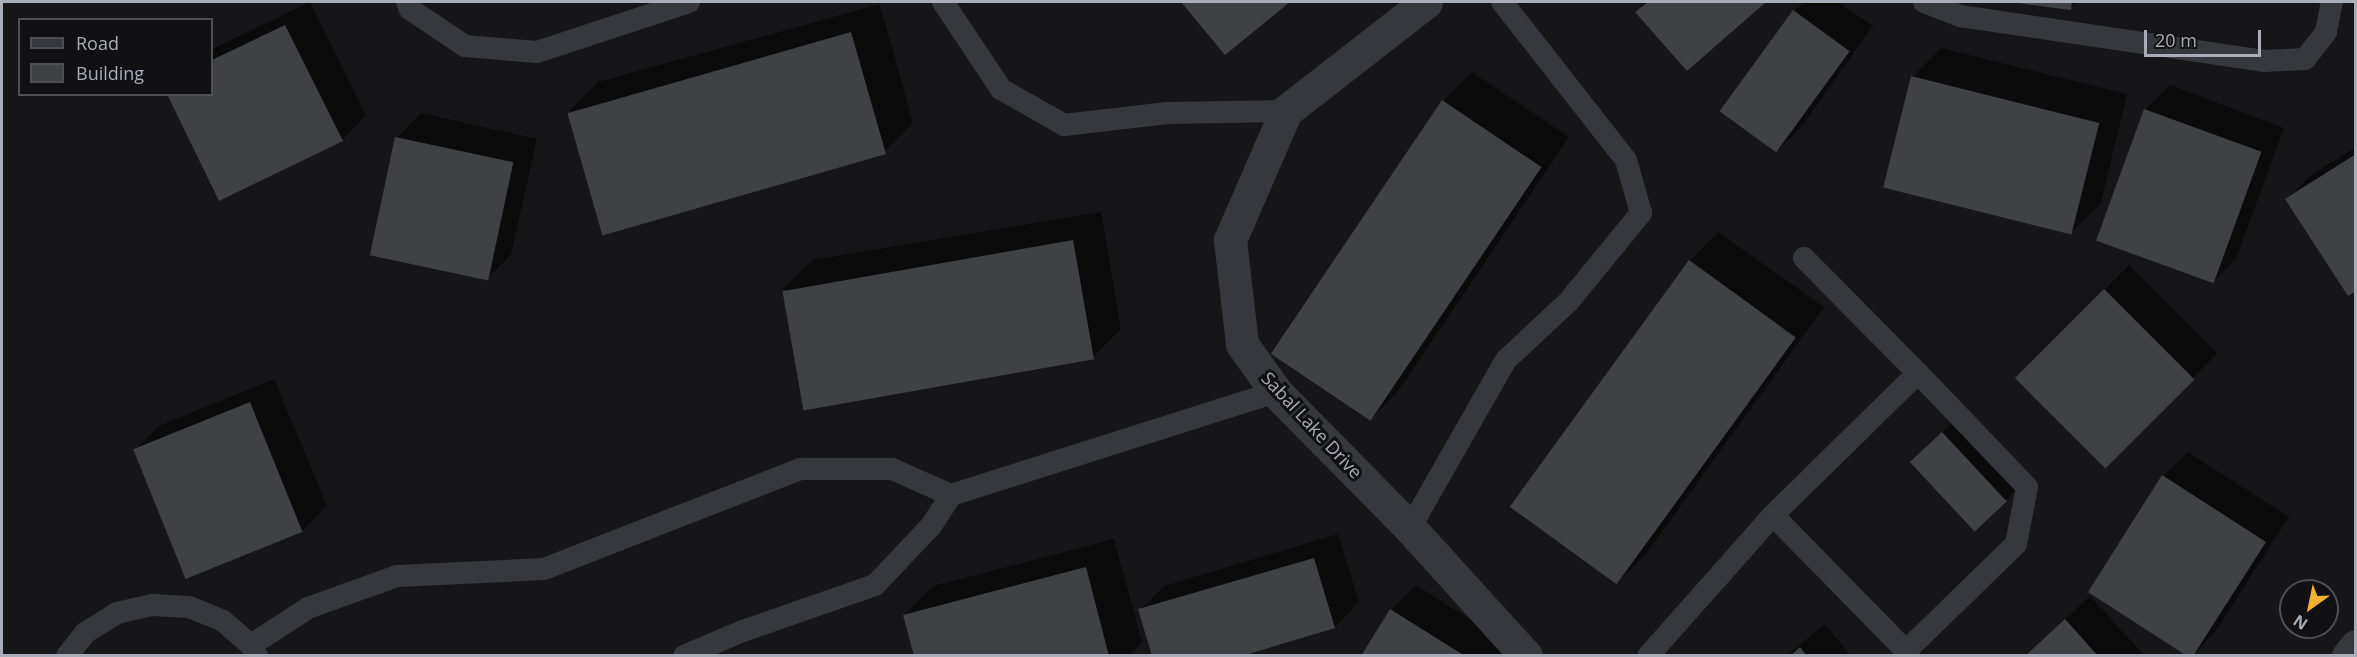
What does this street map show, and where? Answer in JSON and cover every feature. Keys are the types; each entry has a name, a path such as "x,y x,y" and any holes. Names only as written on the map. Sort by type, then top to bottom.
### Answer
{"street":[{"name":"Sabal Lake Drive","path":"1422,3 1286,111 1230,240 1242,344 1276,392 1410,528 1526,656"},
{"path":"2348,656 2355,646"}],"lane":[{"path":"407,2 410,9 465,46 537,52 689,2"},
{"path":"943,2 1001,89 1064,125 1167,113 1286,111"},
{"path":"1410,528 1506,360 1569,301 1641,213 1626,160 1502,2"},
{"path":"1924,2 1960,16 2264,62 2305,59 2326,32 2332,2"},
{"path":"1773,514 1906,651 2016,544 2027,487 1804,258"},
{"path":"1648,656 1773,514 1918,373"},
{"path":"684,656 742,631 875,585 931,526 951,495 1276,392"},
{"path":"67,656 86,633 117,614 152,604 189,607 223,621 254,650 308,608 397,576 544,569 801,469 892,470 951,495"}],"building":[{"path":"1181,2 1290,2 1225,55"},
{"path":"1648,2 1766,2 1687,71 1635,12"},
{"path":"2010,2 2072,2 2071,10"},
{"path":"1793,10 1850,51 1776,152 1720,111"},
{"path":"285,25 343,141 219,201 168,96 213,96 213,60"},
{"path":"851,32 886,154 602,235 567,113"},
{"path":"1911,76 2099,123 2071,235 1883,188"},
{"path":"1442,100 1541,167 1370,421 1271,354"},
{"path":"2144,109 2261,152 2214,283 2096,241"},
{"path":"395,137 513,162 488,281 370,255"},
{"path":"2356,154 2356,291 2348,296 2285,199"},
{"path":"1073,240 1094,359 803,410 782,291"},
{"path":"1689,260 1796,338 1617,584 1510,507"},
{"path":"2104,289 2195,380 2105,469 2015,378"},
{"path":"250,402 302,532 186,579 133,449"},
{"path":"1942,432 2007,501 1975,531 1910,462"},
{"path":"2162,475 2266,542 2193,656 2187,656 2088,592"},
{"path":"1314,558 1335,628 1242,656 1152,656 1138,609"},
{"path":"1086,567 1109,656 914,656 903,615"},
{"path":"1390,609 1465,656 1361,656"},
{"path":"2065,619 2098,656 2025,656"},
{"path":"1800,647 1807,656 1790,656"}]}
